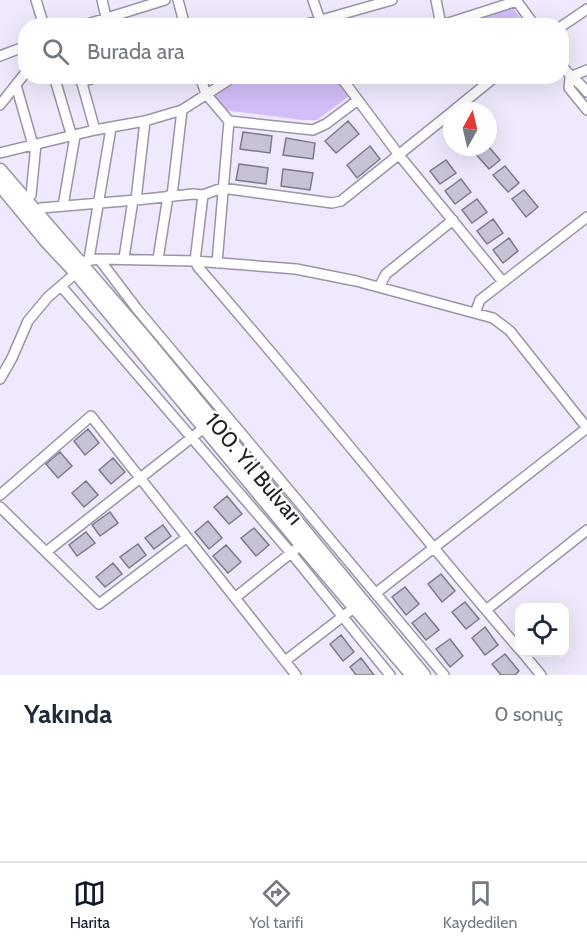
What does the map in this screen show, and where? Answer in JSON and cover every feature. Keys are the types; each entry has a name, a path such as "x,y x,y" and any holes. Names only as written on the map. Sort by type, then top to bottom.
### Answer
{"main road":[{"name":"100. Yıl Bulvarı","path":"0,170 87,264 424,675"},
{"name":"100. Yıl Bulvarı","path":"0,185 46,241 87,264 204,428 296,549 355,607 412,675"}],"street":[{"path":"36,0 42,18"},
{"path":"102,0 106,17 165,0"},
{"path":"178,0 183,18"},
{"path":"313,0 319,18"},
{"path":"328,18 392,0"},
{"path":"436,0 439,18"},
{"path":"462,18 517,1 529,18"},
{"path":"569,21 587,9"},
{"path":"0,56 18,49"},
{"path":"570,77 587,70"},
{"path":"570,77 579,82 587,92"},
{"path":"570,77 569,88 587,110"},
{"path":"0,105 18,82"},
{"path":"57,84 73,136 63,206"},
{"path":"81,84 95,130"},
{"path":"203,84 206,94 229,121 313,130 326,124 358,100"},
{"path":"0,153 95,130 145,121 182,110 222,84"},
{"path":"346,84 399,154 503,282"},
{"path":"465,102 486,84"},
{"path":"16,85 35,144 31,195"},
{"path":"158,259 170,196 182,110"},
{"path":"41,208 203,195 222,188 332,203 341,201 443,120"},
{"path":"124,258 135,200 145,121"},
{"path":"217,263 229,121"},
{"path":"87,264 111,128"},
{"path":"203,195 195,261 515,644"},
{"path":"475,313 480,300 587,217"},
{"path":"379,287 386,274 453,220"},
{"path":"0,379 28,321 48,297 87,264 124,258 296,269 379,287 494,318 510,331 587,428 376,593"},
{"path":"87,264 137,309 444,675"},
{"path":"61,286 192,437 296,549 341,618 390,675"},
{"path":"0,495 91,416 296,675"},
{"path":"46,552 204,428"},
{"path":"0,507 99,604 186,538"},
{"path":"486,610 587,530"},
{"path":"236,597 296,549"},
{"path":"285,662 355,607"},
{"path":"526,657 539,674"}],"shaded area":[{"path":"512,7 521,18 476,18"},
{"path":"234,84 339,84 349,96 317,120 302,120 224,110 215,94"}],"building":[{"path":"348,121 359,134 336,153 325,141"},
{"path":"243,132 272,136 270,153 240,149"},
{"path":"286,138 315,143 313,159 283,155"},
{"path":"370,146 380,159 357,178 347,165"},
{"path":"478,156 497,156 500,160 489,169"},
{"path":"446,160 456,173 440,184 430,171"},
{"path":"239,164 268,168 266,184 236,180"},
{"path":"505,166 519,183 508,192 493,175"},
{"path":"283,169 313,173 310,190 281,186"},
{"path":"461,179 471,192 455,204 445,191"},
{"path":"524,190 538,207 526,217 512,199"},
{"path":"477,199 487,212 472,223 462,210"},
{"path":"493,219 503,233 487,244 477,231"},
{"path":"509,238 518,251 503,263 493,250"},
{"path":"88,429 99,443 85,455 74,441"},
{"path":"60,452 72,466 58,478 46,464"},
{"path":"113,458 125,472 111,484 99,470"},
{"path":"86,481 98,495 84,507 72,493"},
{"path":"227,496 242,514 229,524 214,507"},
{"path":"110,512 118,523 100,536 92,525"},
{"path":"208,521 222,538 209,549 195,532"},
{"path":"163,525 171,536 154,549 145,538"},
{"path":"254,528 269,545 256,556 241,538"},
{"path":"86,532 95,543 77,556 69,545"},
{"path":"138,544 146,555 129,568 120,557"},
{"path":"226,545 241,562 228,573 213,556"},
{"path":"113,563 122,574 105,587 96,577"},
{"path":"441,574 455,591 442,602 428,584"},
{"path":"405,587 419,604 406,615 392,597"},
{"path":"465,602 479,619 466,629 452,612"},
{"path":"425,613 439,630 426,640 412,623"},
{"path":"485,627 498,645 485,655 472,638"},
{"path":"341,635 354,652 343,661 330,644"},
{"path":"450,639 463,656 450,667 436,649"},
{"path":"505,654 519,671 515,675 501,675 492,664"},
{"path":"361,658 374,675 356,675 350,667"}]}
